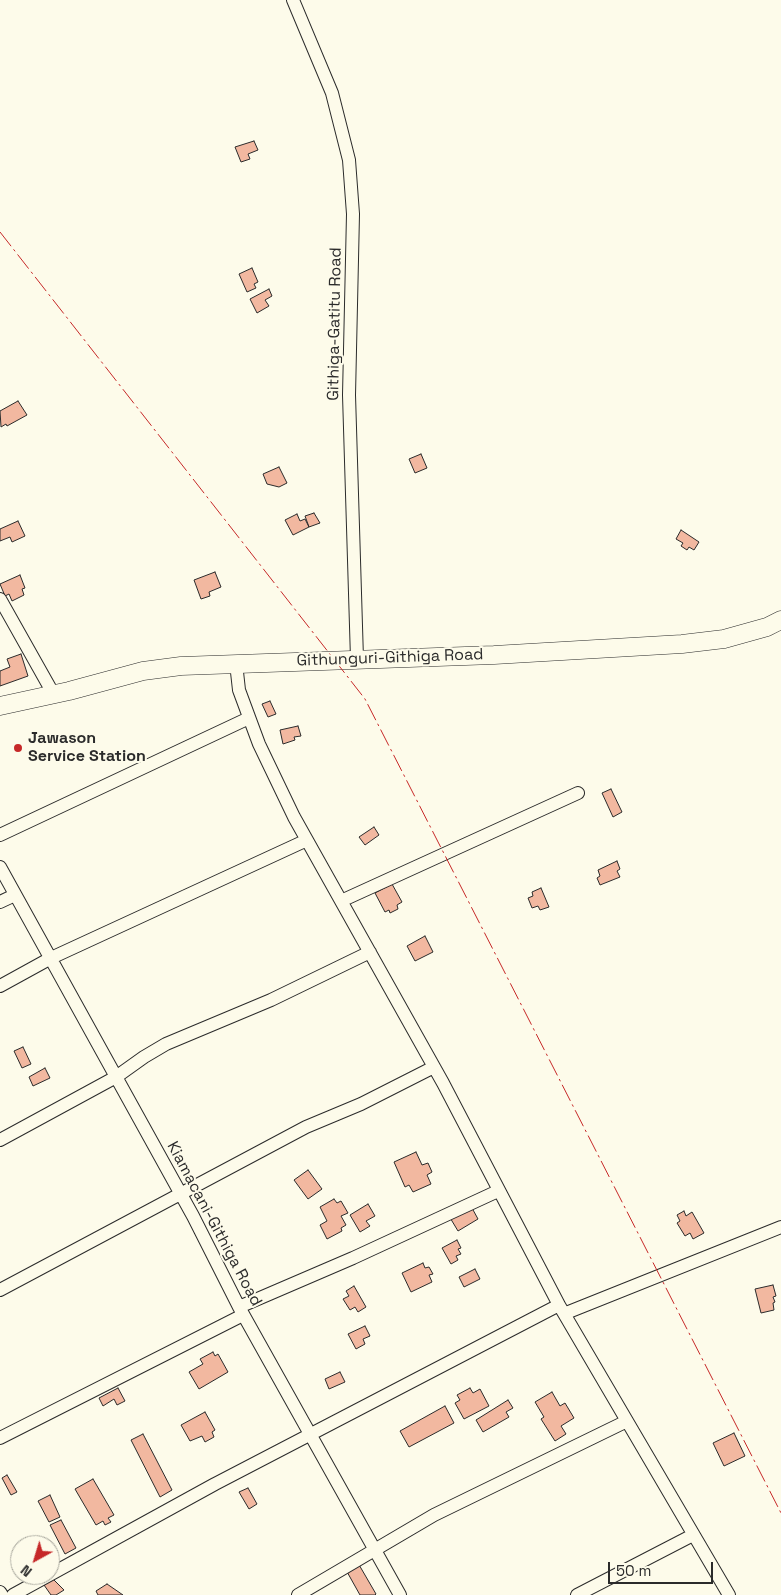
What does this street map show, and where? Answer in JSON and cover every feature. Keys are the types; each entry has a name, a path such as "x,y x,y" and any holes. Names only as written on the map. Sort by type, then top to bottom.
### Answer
{"street":[{"name":"Githiga-Gatitu Road","path":"293,0 332,93 349,160 353,214 349,395 357,659"},
{"path":"0,599 54,695"},
{"name":"Githunguri-Githiga Road","path":"0,706 54,695 143,671 181,666 494,655 682,644 724,639 767,627 781,620"},
{"path":"236,664 239,690 258,744 307,840 434,1067 562,1309 729,1595"},
{"path":"0,835 249,718"},
{"path":"342,900 578,793"},
{"path":"0,986 51,958 307,840"},
{"name":"Kiamacani-Githiga Road","path":"0,867 182,1195 241,1311 400,1595"},
{"path":"0,902 16,895"},
{"path":"0,1140 116,1077 166,1044 272,1000 370,952"},
{"path":"0,1290 182,1195 306,1127 362,1104 434,1067"},
{"path":"0,1438 241,1311 498,1191"},
{"path":"13,1595 310,1434 562,1309 781,1227"},
{"path":"298,1595 376,1551 434,1515 627,1421"},
{"path":"577,1595 693,1535"}],"building":[{"path":"254,141 258,150 248,154 250,159 241,162 235,147"},
{"path":"252,268 258,282 254,284 256,288 247,292 239,274"},
{"path":"269,289 272,296 265,300 269,306 257,313 250,299"},
{"path":"18,401 27,415 7,426 6,424 1,427 0,411"},
{"path":"421,454 427,468 415,473 409,459"},
{"path":"279,467 287,483 279,487 267,484 263,474"},
{"path":"314,513 320,523 309,527 305,516"},
{"path":"297,514 300,521 305,519 309,527 293,535 285,520"},
{"path":"18,521 25,536 12,542 10,537 0,541 0,529"},
{"path":"681,530 699,542 694,550 689,547 687,550 681,546 683,543 676,539"},
{"path":"215,572 221,587 209,592 210,596 201,599 194,580"},
{"path":"20,575 25,588 22,589 24,595 12,601 9,594 5,596 0,584"},
{"path":"21,654 28,676 0,686 0,671 10,667 7,659"},
{"path":"270,701 276,714 268,717 262,704"},
{"path":"298,726 301,736 294,737 295,740 283,744 280,730"},
{"path":"611,789 622,812 613,817 602,793"},
{"path":"374,827 379,835 365,845 359,837"},
{"path":"617,861 620,869 617,871 620,877 600,885 597,878 600,876 598,870"},
{"path":"392,884 402,902 397,905 398,909 390,913 389,910 385,912 375,893"},
{"path":"541,888 549,907 540,910 538,906 532,908 528,898 533,896 532,892"},
{"path":"425,936 433,952 415,961 407,946"},
{"path":"23,1047 31,1064 22,1068 14,1051"},
{"path":"45,1068 50,1078 33,1086 29,1077"},
{"path":"416,1152 422,1165 428,1163 432,1172 427,1175 431,1184 413,1192 409,1185 405,1187 394,1162"},
{"path":"308,1170 322,1189 308,1199 294,1180"},
{"path":"334,1199 337,1203 341,1201 348,1213 341,1216 346,1225 341,1228 342,1231 327,1239 320,1225 327,1221 320,1207"},
{"path":"368,1204 375,1216 366,1221 370,1226 360,1232 350,1215"},
{"path":"472,1208 478,1219 458,1231 449,1216"},
{"path":"684,1211 686,1216 692,1212 704,1233 693,1239 690,1233 685,1236 677,1223 680,1221 677,1215"},
{"path":"457,1240 461,1248 458,1249 461,1254 456,1256 458,1260 451,1264 442,1248"},
{"path":"423,1263 425,1268 429,1267 433,1274 429,1275 432,1282 411,1292 402,1273"},
{"path":"475,1269 480,1279 464,1287 459,1277"},
{"path":"773,1285 776,1296 773,1297 775,1302 773,1303 774,1310 761,1313 755,1289"},
{"path":"354,1286 366,1307 358,1312 355,1307 350,1310 343,1299 349,1296 346,1291"},
{"path":"365,1326 370,1336 363,1339 365,1344 356,1349 348,1334"},
{"path":"213,1352 215,1356 218,1354 228,1372 199,1389 189,1372 203,1364 200,1359"},
{"path":"340,1372 345,1382 329,1389 325,1379"},
{"path":"118,1388 125,1401 117,1405 114,1399 103,1406 99,1398"},
{"path":"470,1388 473,1393 480,1389 489,1406 464,1419 455,1403 460,1400 457,1395"},
{"path":"552,1392 560,1406 565,1403 574,1418 561,1426 566,1434 555,1441 541,1419 544,1417 535,1402"},
{"path":"508,1400 513,1408 506,1412 509,1417 483,1432 476,1420"},
{"path":"445,1406 454,1423 409,1447 400,1431"},
{"path":"205,1412 215,1430 212,1432 214,1437 205,1442 202,1436 190,1441 181,1425"},
{"path":"734,1433 745,1456 724,1466 713,1443"},
{"path":"143,1434 172,1490 160,1497 131,1440"},
{"path":"7,1475 17,1492 11,1495 2,1478"},
{"path":"93,1479 114,1515 108,1518 111,1522 105,1525 103,1521 96,1525 75,1489"},
{"path":"248,1488 257,1504 249,1509 239,1492"},
{"path":"50,1495 60,1517 49,1522 38,1501"},
{"path":"61,1520 76,1548 65,1554 60,1544 60,1535 55,1535 50,1525"},
{"path":"358,1563 375,1595 360,1595 346,1570"},
{"path":"107,1584 123,1595 98,1595 96,1591"},
{"path":"44,1585 59,1585 64,1590 56,1595 51,1595"}],"power":[{"path":"0,232 365,699 781,1513"}],"place":[{"name":"Jawason Service Station","path":"18,748"}]}
